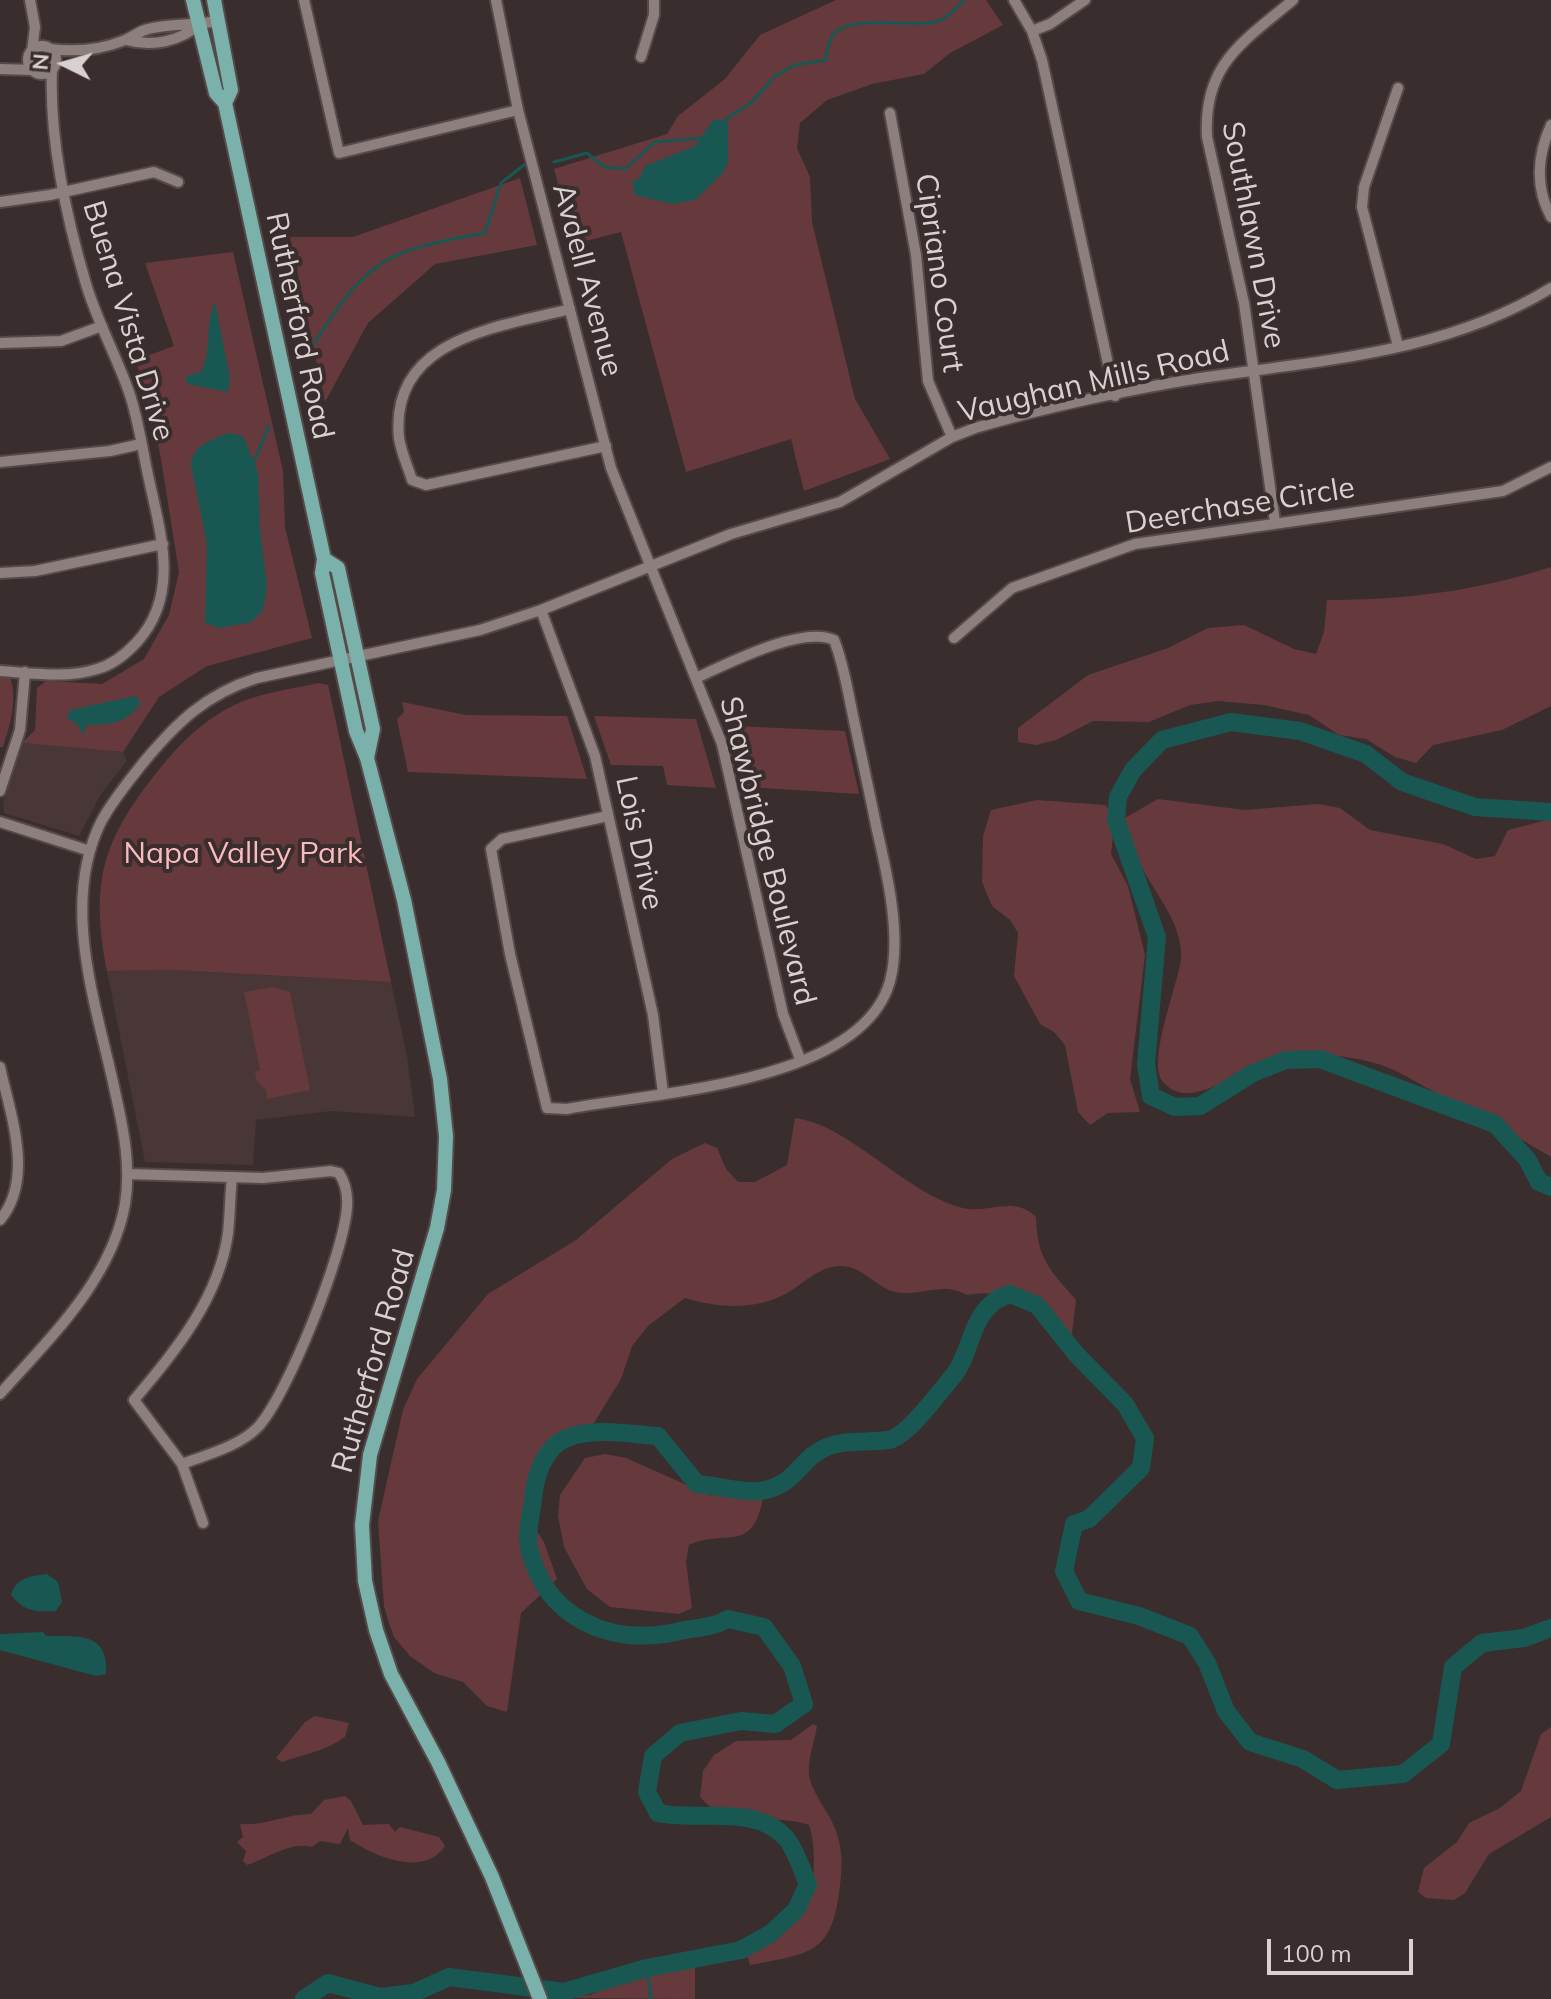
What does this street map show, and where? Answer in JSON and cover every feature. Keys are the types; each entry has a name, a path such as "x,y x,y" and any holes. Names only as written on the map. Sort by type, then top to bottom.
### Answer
{"main road":[{"name":"Rutherford Road","path":"193,0 216,93 225,103 324,559 322,573 356,731 367,758 407,914 438,1067 446,1136 444,1190 437,1228 370,1455 362,1525 365,1581 376,1630 391,1674 438,1762 540,1999"},
{"name":"Rutherford Road","path":"214,0 231,90 225,103"},
{"name":"Rutherford Road","path":"324,559 338,568 358,657 373,729 367,758"}],"street":[{"path":"30,0 35,27 29,63 35,71"},
{"path":"304,0 339,153 518,110"},
{"name":"Avdell Avenue","path":"496,0 518,110 606,446 618,489 650,567"},
{"path":"641,57 654,15 654,0"},
{"path":"1014,0 1032,31 1047,78 1115,396"},
{"path":"1032,31 1050,24 1085,0"},
{"name":"Southlawn Drive","path":"1275,522 1244,303 1207,137 1205,112 1220,66 1293,0"},
{"path":"5,68 46,73 73,53 126,40 142,30 183,21 200,24 217,21"},
{"path":"35,27 56,57 53,68"},
{"path":"5,68 41,46 73,53"},
{"name":"Buena Vista Drive","path":"0,671 69,675 99,669 126,654 146,632 157,611 165,579 163,544 130,395 86,286 65,192 50,98 53,68"},
{"name":"Buena Vista Drive","path":"35,71 50,98"},
{"path":"1398,88 1364,187 1362,207 1398,346"},
{"name":"Cipriano Court","path":"890,113 916,255 928,381 952,437"},
{"path":"1551,125 1543,143 1539,176 1542,195 1551,217"},
{"path":"0,202 65,192 154,172 178,182"},
{"name":"Vaughan Mills Road","path":"0,1394 98,1274 121,1222 128,1174 122,1124 83,930 83,891 90,851 112,803 187,713 231,686 480,630 541,610 731,534 840,502 952,437 1001,421 1115,396 1340,359 1398,346 1480,326 1551,288"},
{"path":"570,309 502,326 436,350 409,383 400,411 399,439 412,480 426,485 606,446"},
{"path":"0,343 61,341 102,326"},
{"path":"0,462 110,451 141,444"},
{"name":"Deerchase Circle","path":"954,638 1012,588 1135,544 1503,491 1551,467"},
{"path":"0,573 35,571 163,544"},
{"name":"Shawbridge Boulevard","path":"650,567 722,744 783,1014 800,1059"},
{"name":"Lois Drive","path":"541,610 590,742 653,1015 663,1093"},
{"path":"608,816 502,839 494,843 490,856 547,1108 567,1109 732,1084 834,1046 866,1023 884,998 892,969 886,867 834,640 822,636 791,641 696,678"},
{"path":"0,791 20,730 25,672"},
{"path":"0,822 90,851"},
{"path":"0,1067 19,1151 15,1192 0,1220"},
{"path":"128,1174 232,1177 339,1173 346,1184 347,1208 321,1294 277,1403 256,1429 226,1447 182,1464"},
{"path":"203,1523 182,1464 134,1400 174,1353 210,1295 228,1236 232,1177"}],"shaded area":[{"path":"22,743 123,752 127,761 101,794 79,836 4,813 3,803"},
{"path":"174,970 391,982 407,1056 415,1117 331,1111 256,1120 253,1165 145,1162 107,971"}],"green space":[{"path":"836,0 986,0 1003,25 950,53 924,74 872,84 827,100 800,123 797,148 810,177 812,222 855,399 890,459 804,491 791,439 686,472 621,232 574,244 554,169 667,134 678,116 725,79 760,35"},
{"path":"520,178 537,245 435,264 368,323 325,402 290,237 353,237"},
{"path":"233,252 283,471 285,527 312,638 207,666 159,697 123,752 22,743 35,730 37,688 46,681 102,684 144,659 169,615 179,572 160,453 136,360 174,346 145,263"},
{"path":"1551,567 1551,706 1502,730 1433,745 1416,763 1395,757 1366,739 1339,735 1309,715 1264,705 1218,701 1190,705 1149,722 1093,721 1056,740 1036,745 1018,742 1018,728 1088,675 1168,648 1208,628 1244,625 1294,649 1316,654 1324,632 1327,600 1440,592 1496,582"},
{"path":"0,676 10,678 13,695 3,747 0,747"},
{"name":"Napa Valley Park","path":"318,683 328,685 329,689 391,982 174,970 107,971 100,912 105,864 113,842 138,797 175,751 216,715 269,693"},
{"path":"402,702 466,715 567,716 587,779 408,772 397,719 404,712"},
{"path":"594,716 696,719 716,788 667,785 663,766 611,765"},
{"path":"734,726 845,731 859,794 747,787"},
{"path":"1158,799 1245,810 1318,804 1340,808 1370,830 1443,844 1476,859 1495,856 1508,830 1551,819 1551,1157 1399,1073 1359,1059 1290,1054 1275,1057 1224,1082 1191,1093 1176,1091 1163,1082 1158,1057 1179,970 1180,944 1172,919 1138,859 1123,819"},
{"path":"1037,800 1105,805 1115,816 1111,854 1128,886 1145,955 1130,1079 1140,1112 1108,1113 1090,1125 1078,1112 1065,1045 1054,1032 1040,1024 1014,976 1018,933 1010,920 992,906 982,882 983,836 991,810"},
{"path":"272,987 290,992 310,1090 267,1099 266,1090 257,1082 255,1072 260,1070 244,992"},
{"path":"795,1118 835,1132 938,1199 969,1209 1018,1207 1036,1217 1042,1254 1076,1300 1072,1334 1011,1297 983,1293 967,1295 951,1289 893,1292 857,1270 841,1266 819,1272 787,1293 762,1303 724,1306 685,1298 648,1326 632,1346 621,1379 594,1423 580,1429 542,1461 529,1481 525,1513 544,1542 557,1579 521,1613 507,1712 487,1706 463,1682 434,1673 410,1656 394,1637 384,1606 378,1521 403,1410 417,1379 488,1294 576,1240 672,1159 705,1143 717,1148 726,1169 738,1182 755,1182 787,1165"},
{"path":"605,1454 626,1458 709,1495 763,1498 758,1516 745,1533 689,1545 686,1562 692,1608 679,1614 610,1607 587,1589 564,1547 558,1516 560,1495 585,1458"},
{"path":"315,1716 349,1723 345,1737 323,1749 282,1762 276,1758 305,1722"},
{"path":"813,1724 817,1726 809,1775 833,1824 841,1852 836,1909 831,1926 815,1947 789,1957 750,1965 745,1948 782,1932 800,1917 805,1908 814,1872 812,1834 809,1825 795,1821 737,1817 711,1807 700,1797 703,1771 714,1755 736,1741 791,1740"},
{"path":"1551,1727 1551,1817 1489,1854 1465,1893 1454,1900 1426,1898 1418,1892 1424,1868 1457,1842 1469,1823 1500,1808 1521,1791 1541,1734"},
{"path":"345,1796 351,1801 363,1825 389,1824 395,1832 400,1827 439,1837 445,1846 436,1856 425,1861 399,1861 350,1840 348,1828 340,1844 320,1841 312,1847 287,1848 247,1865 243,1861 246,1851 237,1842 243,1837 240,1824 311,1814 324,1800"},
{"path":"695,1964 695,1999 560,1998 590,1995 651,1971"}],"water":[{"path":"714,119 728,122 728,163 721,175 695,200 672,204 635,195 632,182 640,178 645,166 695,146"},
{"path":"215,302 230,378 228,392 187,384 186,376 201,372 205,363"},
{"path":"228,433 243,436 258,472 260,529 267,586 263,610 252,622 220,628 205,623 207,545 191,465 199,448"},
{"path":"136,696 140,703 129,715 109,724 86,725 83,735 78,725 67,718 70,710"},
{"path":"47,1574 58,1582 62,1602 56,1611 31,1610 11,1595 21,1581"},
{"path":"43,1632 46,1636 79,1637 96,1643 102,1650 106,1674 96,1676 0,1650 0,1634"}],"waterway":[{"path":"723,121 752,102 775,76 795,65 826,60 831,38 840,29 867,23 930,23 944,18 964,0"},
{"path":"554,162 587,153 604,167 625,169 655,142 702,138"},
{"path":"309,351 346,297 379,265 421,247 485,233 501,183 524,165"},
{"path":"254,462 269,426"},
{"path":"1551,812 1475,807 1402,782 1366,754 1300,731 1231,722 1162,740 1133,770 1118,797 1116,820 1157,937 1146,1064 1151,1096 1175,1107 1200,1106 1253,1073 1286,1060 1320,1059 1495,1124 1527,1159 1539,1182 1551,1187"},
{"path":"304,1999 328,1983 380,1997 414,1993 449,1977 564,1992 647,1968 741,1950 770,1934 796,1910 808,1884 790,1843 773,1827 742,1817 658,1813 647,1792 653,1756 680,1733 741,1721 775,1724 804,1704 792,1666 764,1627 728,1619 676,1632 628,1635 584,1622 566,1609 550,1593 537,1573 529,1548 529,1524 538,1473 546,1456 567,1438 588,1433 624,1433 658,1436 697,1484 749,1491 772,1488 827,1447 888,1440 904,1431 923,1413 960,1366 979,1319 987,1308 1010,1294 1037,1305 1076,1354 1125,1404 1145,1438 1141,1468 1089,1519 1074,1524 1064,1571 1079,1601 1139,1616 1190,1636 1207,1663 1226,1711 1250,1742 1303,1759 1337,1780 1403,1774 1441,1744 1453,1667 1482,1643 1524,1638 1551,1628"},
{"path":"647,1968 651,1999"}]}
